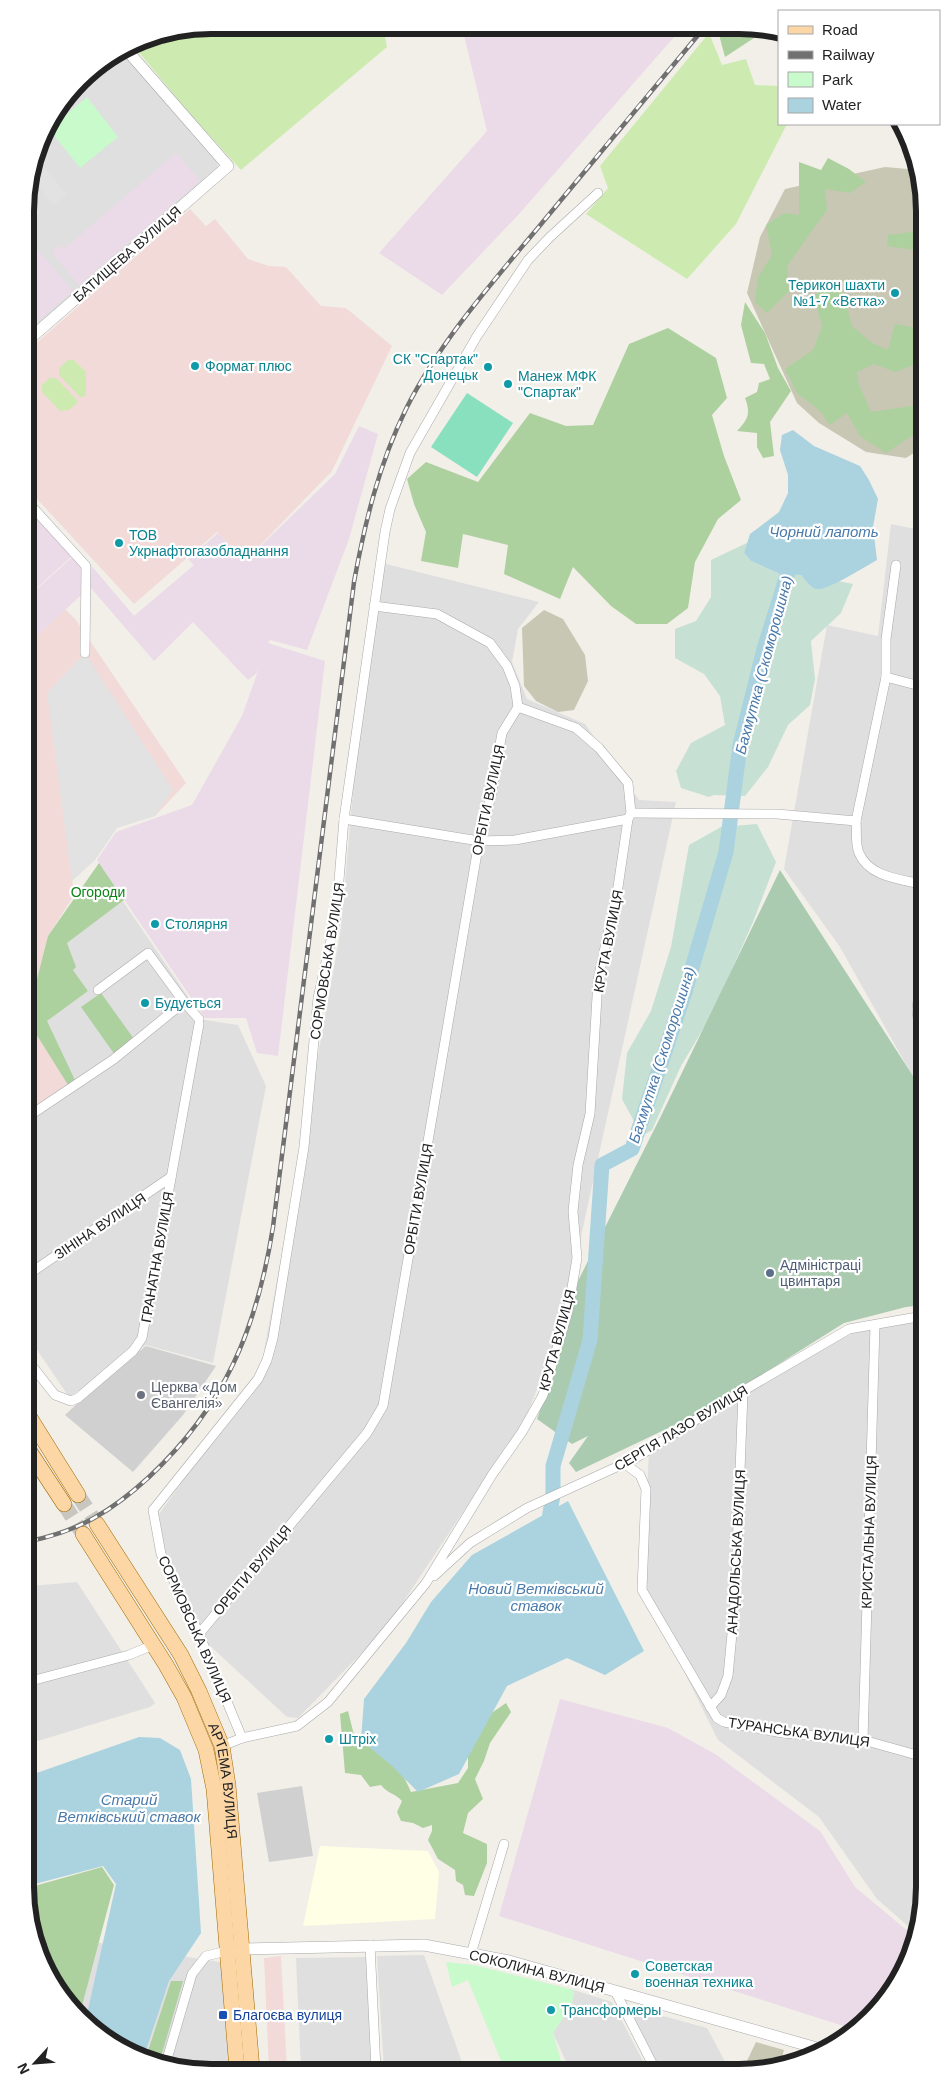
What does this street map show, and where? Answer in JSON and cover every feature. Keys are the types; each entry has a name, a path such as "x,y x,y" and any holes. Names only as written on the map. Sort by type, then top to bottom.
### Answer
{"main road":[{"path":"34,1424 78,1495"},
{"path":"34,1458 64,1504"},
{"name":"АРТЕМА ВУЛИЦЯ","path":"97,1524 181,1655 222,1746 228,1784 238,2064"},
{"name":"АРТЕМА ВУЛИЦЯ","path":"83,1534 184,1697 206,1750 214,1789 251,2064"}],"street":[{"name":"БАТИЩЕВА ВУЛИЦЯ","path":"34,335 228,166 130,53"},
{"name":"СОРМОВСЬКА ВУЛИЦЯ","path":"242,1738 198,1634 160,1554 153,1510 258,1379 267,1360 273,1338 304,1147 318,998 336,917 344,819 374,606 386,524 397,486 410,453 476,336 528,260 598,193"},
{"path":"34,509 86,566 85,653"},
{"path":"896,565 886,639 886,677 860,812 856,821 859,853 868,867 876,872 916,883"},
{"path":"374,606 437,614 490,643 507,666 515,686 518,707"},
{"path":"886,677 916,685"},
{"name":"КРУТА ВУЛИЦЯ","path":"222,1746 242,1738 297,1726 328,1702 426,1583 492,1475 522,1432 543,1395 568,1311 577,1258 573,1211 578,1164 590,1114 598,980 618,887 631,799 628,783 618,769 582,732 567,724 518,707"},
{"name":"ОРБІТИ ВУЛИЦЯ","path":"198,1634 366,1433 383,1406 479,841 491,796 502,733 518,707"},
{"path":"344,819 479,841 515,840 629,816 776,814 856,821"},
{"path":"34,1113 114,1059 184,1002 148,953 98,990"},
{"name":"ГРАНАТНА ВУЛИЦЯ","path":"34,1368 55,1395 71,1401 78,1398 138,1344 144,1332 199,1022 184,1002"},
{"name":"ЗІНІНА ВУЛИЦЯ","path":"34,1271 171,1177"},
{"name":"СЕРГІЯ ЛАЗО ВУЛИЦЯ","path":"426,1583 470,1543 519,1513 553,1495 625,1464 848,1329 916,1317"},
{"name":"КРИСТАЛЬНА ВУЛИЦЯ","path":"863,1740 875,1324"},
{"name":"АНАДОЛЬСЬКА ВУЛИЦЯ","path":"710,1707 721,1695 728,1676 735,1602 742,1392"},
{"name":"ТУРАНСЬКА ВУЛИЦЯ","path":"625,1464 640,1475 646,1489 642,1590 717,1718 724,1722 783,1733 863,1740 916,1755"},
{"path":"34,1680 129,1655 153,1645"},
{"path":"471,1954 504,1844"},
{"path":"370,1945 376,2064"},
{"name":"СОКОЛИНА ВУЛИЦЯ","path":"235,1950 424,1945 509,1961 815,2047"},
{"path":"167,2059 192,1974 206,1956 235,1950"},
{"path":"615,1991 652,2064"}],"shaded area":[{"path":"464,34 677,34 519,214 442,295 379,253 487,131"},
{"path":"125,55 217,163 219,169 34,331 34,199 37,176 47,143 57,122 85,85 112,63"},
{"path":"176,153 200,181 79,285 52,252 60,245 64,249"},
{"path":"44,167 67,195 54,206 36,184 38,172"},
{"path":"885,167 911,169 916,199 916,452 906,458 866,452 819,423 797,403 747,293 760,237 785,189"},
{"path":"190,209 206,226 215,219 248,259 269,266 286,267 321,306 346,308 392,346 332,471 245,561 217,532 134,604 34,496 34,345"},
{"path":"34,245 73,291 34,324"},
{"path":"359,426 378,434 349,539 307,650 270,640 268,643 325,661 278,1056 257,1053 246,1018 205,1018 97,860 116,832 192,805 242,716 261,663 257,673 248,680 193,622 154,661 90,587 34,639 34,592 79,551 134,616 194,565 188,559 218,533 245,561 335,474"},
{"path":"34,516 72,556 34,591"},
{"path":"891,524 916,529 916,1082 840,947 784,869 827,625 878,636"},
{"path":"749,542 744,553 751,561 780,574 801,575 812,587 831,585 838,581 853,584 841,613 811,641 815,679 810,705 788,725 768,767 745,796 714,795 709,797 681,788 676,771 691,743 725,725 720,696 704,674 675,658 675,629 696,621 711,597 711,560"},
{"path":"378,562 539,602 518,629 512,662 527,699 585,724 639,800 676,802 561,1328 526,1417 386,1628 298,1718 287,1717 207,1643 165,1553 159,1514 260,1373 341,929 357,745"},
{"path":"65,609 76,620 186,783 155,816 117,827 72,881 75,894 48,936 36,1001 34,1003 34,638"},
{"path":"544,610 563,619 585,655 588,681 574,710 558,712 536,701 524,686 522,628"},
{"path":"85,653 173,790 155,816 117,828 95,860 72,881 47,693"},
{"path":"757,824 776,862 753,922 712,1014 681,1066 652,1130 642,1136 622,1099 627,1053 651,1011 671,947 689,845 721,827"},
{"path":"780,870 916,1081 916,1306 844,1323 704,1411 576,1472 569,1463 588,1436 572,1444 537,1419 566,1335 578,1281 661,1116"},
{"path":"118,894 197,1010 199,1019 238,1025 266,1086 213,1363 146,1345 69,1397 34,1345 34,1109 75,1080 46,1021 88,991 55,944"},
{"path":"34,1030 68,1085 34,1109"},
{"path":"916,1318 916,1899 911,1929 877,1899 819,1817 718,1740 643,1589 649,1448 834,1341 882,1322"},
{"name":"Церква «Дом Євангелія»","path":"146,1346 216,1366 183,1415 133,1472 65,1415 107,1376"},
{"path":"77,1582 155,1703 150,1707 34,1742 34,1586"},
{"path":"560,1699 668,1728 715,1754 820,1831 855,1887 910,1933 903,1955 887,1986 865,2013 848,2027 499,1916"},
{"path":"302,1786 313,1856 269,1862 257,1793"},
{"path":"320,1846 428,1851 439,1872 435,1919 303,1926"},
{"path":"40,1933 220,1962 223,1967 232,2064 199,2064 176,2061 143,2051 122,2041 85,2013 57,1976 47,1955"},
{"path":"424,1955 463,2064 384,2064 377,1956"},
{"path":"281,1956 287,2064 269,2064 264,1958"},
{"path":"368,1957 371,2064 301,2064 296,1958"},
{"path":"574,1990 612,2002 644,2064 567,2064 553,2033 572,2004"},
{"path":"626,2006 707,2028 726,2064 657,2064"},
{"path":"756,2042 784,2050 782,2059 745,2064"}],"green space":[{"path":"199,34 385,34 387,47 241,170 190,114 137,50 176,37"},
{"path":"708,34 722,65 746,59 755,85 778,86 778,125 786,125 736,224 687,279 586,214 608,188 600,166"},
{"path":"719,34 755,34 754,38 725,57"},
{"path":"87,97 118,137 80,168 52,132 57,122"},
{"path":"828,158 849,169 866,182 850,193 825,189 827,210 787,266 789,291 767,313 755,302 758,277 772,255 766,225 784,213 799,215 799,162 821,170"},
{"path":"916,231 916,250 887,246 888,235"},
{"path":"837,284 845,300 852,326 872,343 888,350 895,324 916,328 916,364 895,372 874,364 857,372 859,385 871,412 916,405 913,435 886,453 860,436 847,413 830,425 820,411 797,393 785,369 813,350 822,327 814,295"},
{"path":"745,302 765,333 778,368 791,391 770,422 774,456 763,458 757,447 757,433 737,431 744,423 748,412 745,398 757,392 759,383 770,379 764,364 751,363 741,325"},
{"path":"668,328 716,358 727,398 712,415 724,456 741,500 718,519 695,562 688,608 667,624 636,624 611,606 573,567 560,599 504,574 508,545 463,534 458,568 421,561 426,532 414,504 407,479 426,462 478,482 530,413 566,426 593,425 629,344"},
{"path":"68,360 74,360 86,372 86,395 83,397 80,397 59,375 59,368"},
{"path":"49,378 56,378 77,400 77,403 69,410 60,411 42,392 42,385"},
{"path":"467,393 513,423 477,477 431,447"},
{"name":"Огороди","path":"99,863 124,900 67,943 76,967 73,970 88,991 47,1021 75,1080 68,1085 34,1031 34,991 48,936"},
{"path":"101,993 134,1039 115,1055 81,1007"},
{"path":"506,1703 511,1712 490,1743 475,1779 483,1799 468,1813 463,1833 487,1844 487,1863 474,1896 465,1895 463,1885 456,1881 455,1870 438,1859 428,1840 432,1831 432,1825 423,1828 413,1823 401,1821 397,1812 402,1801 399,1798 381,1785 370,1787 361,1775 345,1773 340,1714 348,1711 354,1735 374,1744 389,1756 401,1772 411,1792 458,1783 468,1768 468,1746 478,1725"},
{"path":"102,1867 114,1885 81,2008 63,1986 47,1955 37,1922 34,1886"},
{"path":"446,1962 474,1965 574,1990 572,2004 553,2033 562,2064 502,2064 468,1980 452,1987"},
{"path":"171,1981 183,1981 161,2057 147,2053"}],"water":[{"name":"Чорний лапоть","path":"793,430 814,446 860,466 878,499 873,527 877,560 839,581 819,589 811,586 801,575 780,574 751,561 744,553 750,534 779,512 788,493 788,475 780,450 782,435"},
{"name":"Новий Ветківський ставок","path":"568,1501 644,1651 605,1675 567,1658 507,1686 459,1774 418,1792 391,1765 361,1740 364,1699 406,1643 431,1602 472,1555"},
{"name":"Старий Ветківський ставок","path":"139,1737 160,1738 180,1750 191,1779 201,1933 169,1981 145,2052 112,2035 87,2014 116,1884 103,1866 34,1884 34,1774"}],"waterway":[{"name":"Бахмутка (Скоморошина)","path":"547,1531 553,1495 553,1466 590,1340 602,1165 632,1149 685,992 726,852 740,745 764,649 793,556"}],"tunnel":[{"path":"78,1495 97,1524"},
{"path":"64,1504 83,1534"}],"railway":[{"path":"34,1540 64,1532 108,1510 149,1477 175,1450 198,1422 234,1363 258,1299 273,1227 354,582 374,494 396,430 419,385 466,315 699,34"}],"place":[{"name":"Терикон шахти №1-7 «Вєтка»","path":"895,293"},
{"name":"Формат плюс","path":"195,366"},
{"name":"СК \"Спартак\" Донецьк","path":"488,367"},
{"name":"Манеж МФК \"Спартак\"","path":"508,384"},
{"name":"ТОВ Укрнафтогазобладнання","path":"119,543"},
{"name":"Столярня","path":"155,924"},
{"name":"Будується","path":"145,1003"},
{"name":"Адміністраці цвинтаря","path":"770,1273"},
{"name":"Церква «Дом Євангелія»","path":"141,1395"},
{"name":"Штріх","path":"329,1739"},
{"name":"Советская военная техника","path":"635,1974"},
{"name":"Трансформеры","path":"551,2010"},
{"name":"Благоєва вулиця","path":"223,2015"}]}
